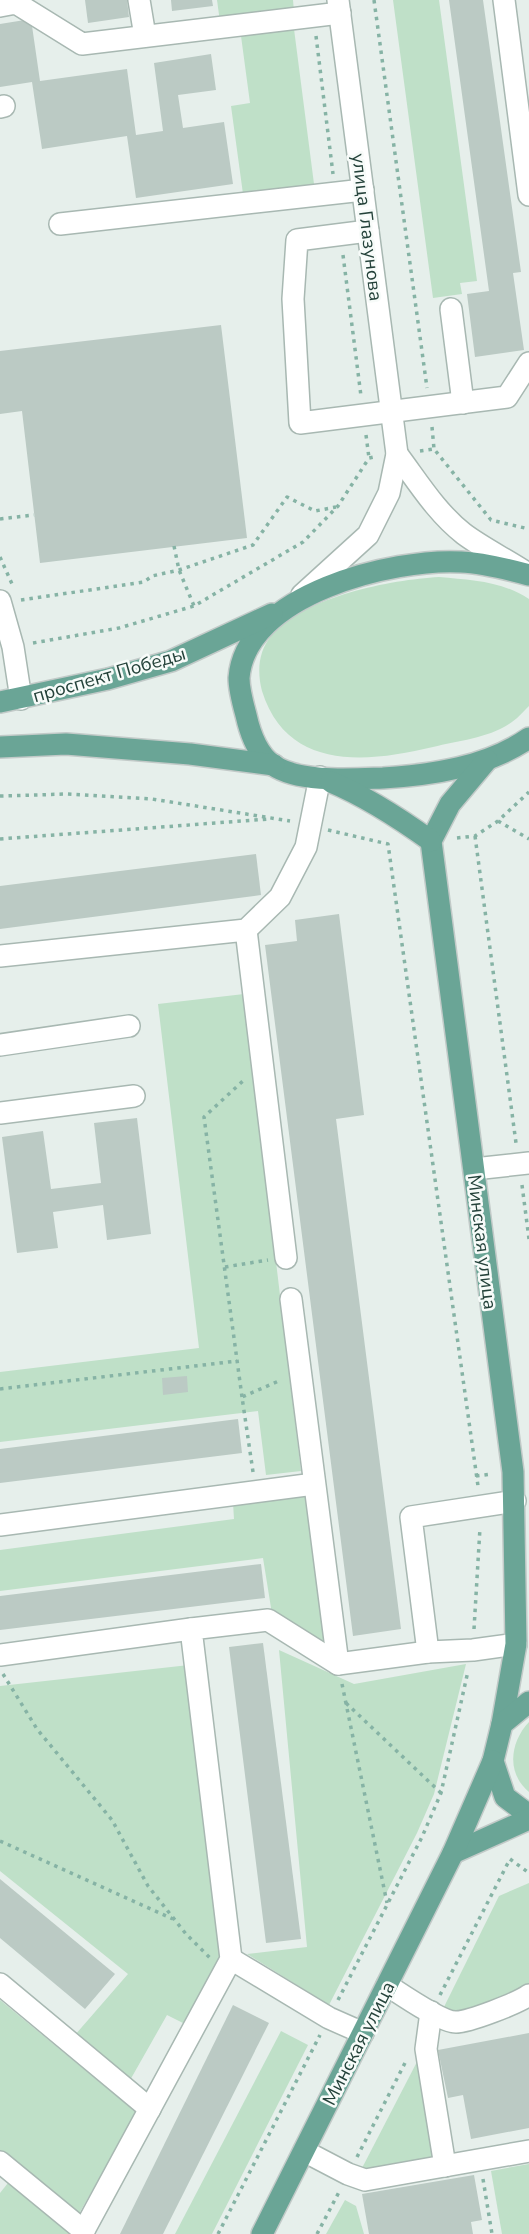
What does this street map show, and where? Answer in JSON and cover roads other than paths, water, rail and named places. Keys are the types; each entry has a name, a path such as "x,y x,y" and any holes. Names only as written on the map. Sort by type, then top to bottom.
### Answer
{"main road":[{"name":"проспект Победы","path":"10,701 108,679 171,661 345,579 393,567 425,562 461,562 497,566 529,574"},
{"path":"274,765 259,750 248,727 239,678 244,660 256,638 292,603"},
{"path":"0,747 65,744 190,754 274,765 296,774 320,778 360,779 407,776 450,769 505,753 529,738"},
{"path":"320,778 350,790 399,818 431,841 450,804 487,760"},
{"name":"Минская улица","path":"262,2234 453,1853 492,1761 523,1650 520,1511 431,841"},
{"path":"502,1724 529,1702"},
{"path":"453,1853 529,1817 505,1797 492,1761"}],"street":[{"path":"139,0 145,36"},
{"path":"504,0 529,195"},
{"path":"10,3 82,44 339,7"},
{"name":"улица Глазунова","path":"292,603 368,535 389,492 397,454 339,7"},
{"path":"60,224 363,190"},
{"path":"368,231 298,240 293,299 300,423 529,394"},
{"path":"451,309 463,403"},
{"path":"506,397 529,363"},
{"name":"улица Глазунова","path":"397,454 433,504 449,520 465,534 529,574"},
{"path":"10,701 12,598"},
{"path":"0,956 246,930 280,897 306,847 320,778"},
{"path":"246,930 286,1258"},
{"path":"0,1045 129,1026"},
{"path":"0,1113 134,1096"},
{"path":"474,1169 524,1164"},
{"path":"291,1300 338,1664"},
{"path":"0,1525 314,1484"},
{"path":"428,1652 411,1517 520,1511"},
{"path":"0,1655 268,1620 338,1664 428,1652 523,1650"},
{"path":"0,2161 83,2233 227,1965 191,1629"},
{"path":"227,1965 363,2033"},
{"path":"0,1984 150,2109"},
{"path":"387,1986 431,2012 455,2022 517,2004 529,1995"},
{"path":"431,2012 426,2049 445,2166"},
{"path":"304,2151 365,2180 529,2151"}]}
